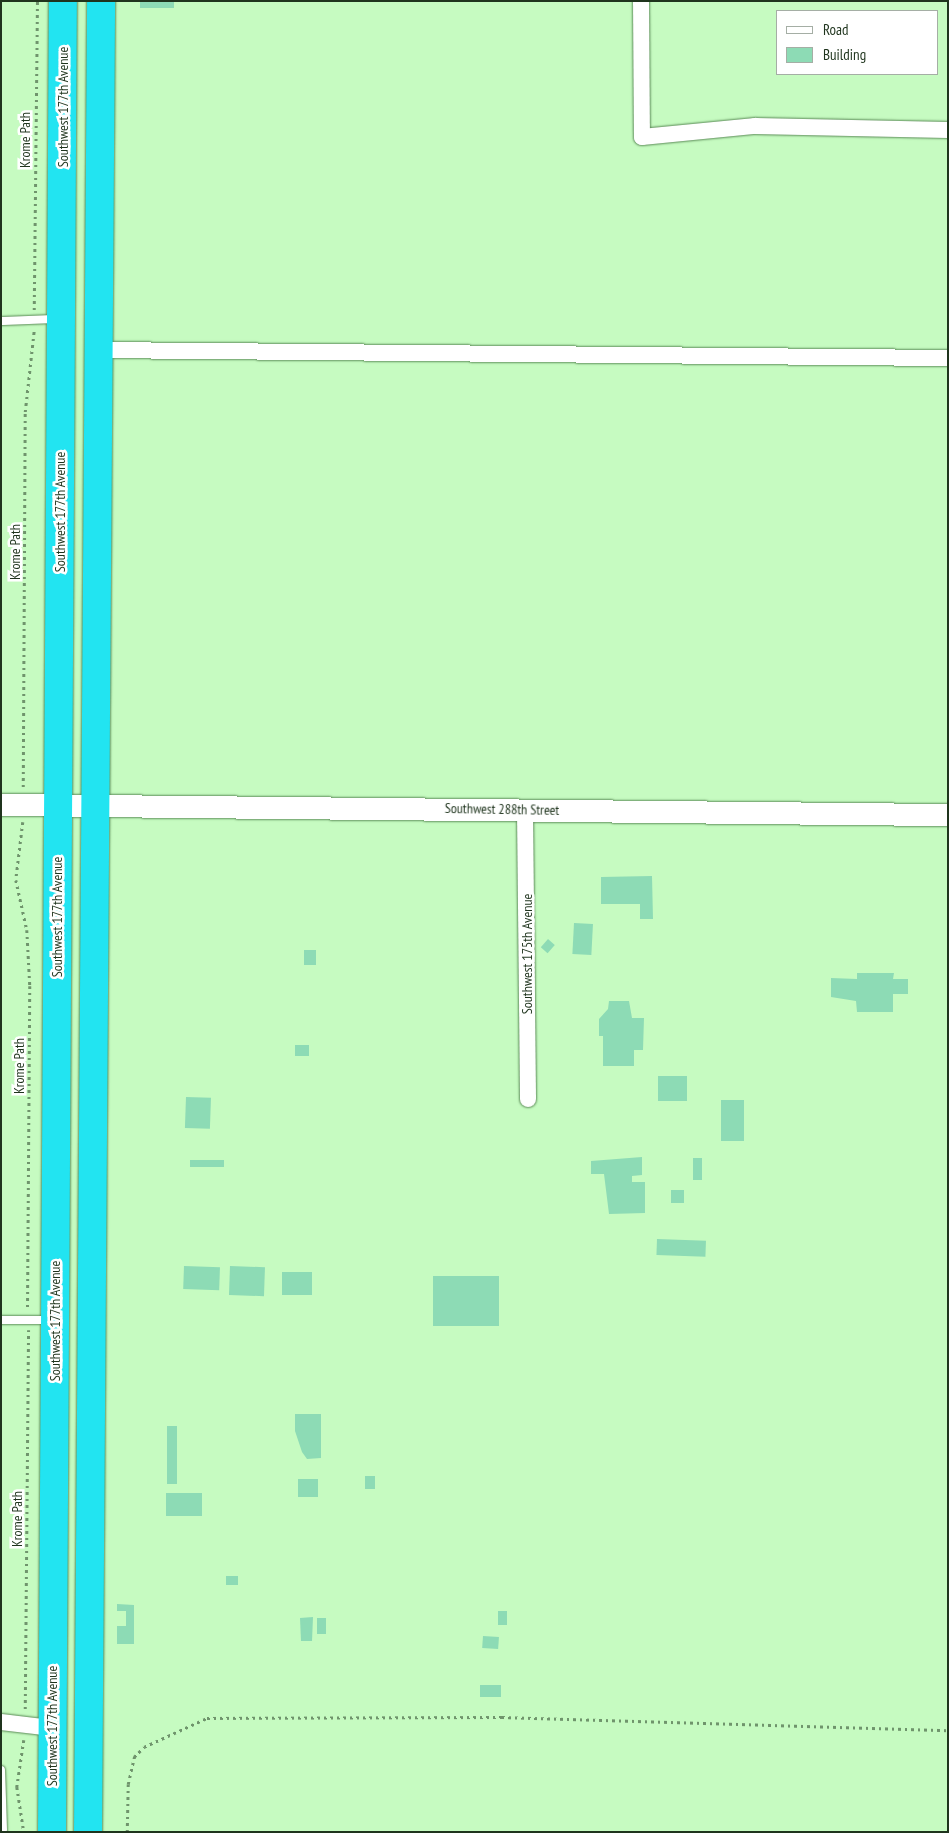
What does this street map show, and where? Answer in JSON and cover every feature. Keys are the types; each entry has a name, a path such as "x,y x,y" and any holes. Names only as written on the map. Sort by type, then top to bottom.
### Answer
{"highway":[{"name":"Southwest 177th Avenue","path":"52,1832 51,1728 63,1"},
{"path":"88,1832 101,1"},
{"path":"53,1649 71,1693 90,1718"},
{"path":"51,1728 88,1773"}],"street":[{"path":"641,1 642,137 754,126 948,130"},
{"path":"98,350 948,358"},
{"name":"Southwest 288th Street","path":"1,804 57,805 94,803 781,815 948,815"},
{"name":"Southwest 175th Avenue","path":"525,810 528,1099"},
{"path":"1,1722 51,1728"}],"lane":[{"path":"1,321 61,319"},
{"path":"1,1320 54,1320"},
{"path":"1,1770 3,1830"}],"path":[{"name":"Krome Path","path":"34,309 37,1"},
{"name":"Krome Path","path":"24,774 25,412 34,330"},
{"name":"Krome Path","path":"24,824 16,880 27,930 30,986 28,1311"},
{"name":"Krome Path","path":"26,1709 28,1329"},
{"path":"127,1832 128,1784 134,1757 144,1747 207,1718 502,1717 948,1730"},
{"path":"24,1734 17,1787 24,1832"}],"building":[{"path":"140,1 174,1 174,8 140,8"},
{"path":"652,876 653,919 640,919 640,904 601,904 601,877"},
{"path":"574,923 593,924 591,955 572,954"},
{"path":"548,939 555,945 548,953 541,947"},
{"path":"304,950 316,950 316,965 304,965"},
{"path":"857,973 894,973 893,979 908,979 908,994 893,994 893,1012 857,1012 856,1001 831,997 831,978 857,979"},
{"path":"609,1001 629,1001 632,1018 644,1018 643,1050 634,1050 634,1066 603,1066 603,1036 599,1036 599,1019 608,1009"},
{"path":"295,1045 309,1045 309,1056 295,1056"},
{"path":"658,1076 687,1076 687,1101 658,1101"},
{"path":"186,1097 211,1098 210,1129 185,1128"},
{"path":"721,1100 744,1100 744,1141 721,1141"},
{"path":"642,1157 642,1175 632,1176 632,1182 645,1182 645,1213 609,1214 604,1174 591,1174 591,1161"},
{"path":"693,1158 702,1158 702,1180 693,1180"},
{"path":"190,1160 224,1160 224,1167 190,1167"},
{"path":"671,1190 684,1190 684,1203 671,1203"},
{"path":"657,1239 706,1241 705,1257 656,1255"},
{"path":"184,1266 220,1267 219,1290 183,1289"},
{"path":"230,1266 265,1267 264,1296 229,1295"},
{"path":"282,1272 312,1272 312,1295 282,1295"},
{"path":"433,1276 499,1276 499,1326 433,1326"},
{"path":"295,1414 321,1414 321,1458 307,1459 302,1452 295,1431"},
{"path":"167,1426 177,1426 177,1484 167,1484"},
{"path":"365,1476 375,1476 375,1489 365,1489"},
{"path":"298,1479 318,1479 318,1497 298,1497"},
{"path":"166,1493 202,1493 202,1516 166,1516"},
{"path":"226,1576 238,1576 238,1585 226,1585"},
{"path":"117,1604 134,1605 134,1644 117,1644 117,1626 126,1626 126,1611 117,1611"},
{"path":"498,1611 507,1611 507,1625 498,1625"},
{"path":"313,1617 312,1641 301,1641 300,1618"},
{"path":"317,1618 326,1618 326,1634 317,1634"},
{"path":"483,1636 499,1637 498,1649 482,1648"},
{"path":"480,1685 501,1685 501,1697 480,1697"}]}
